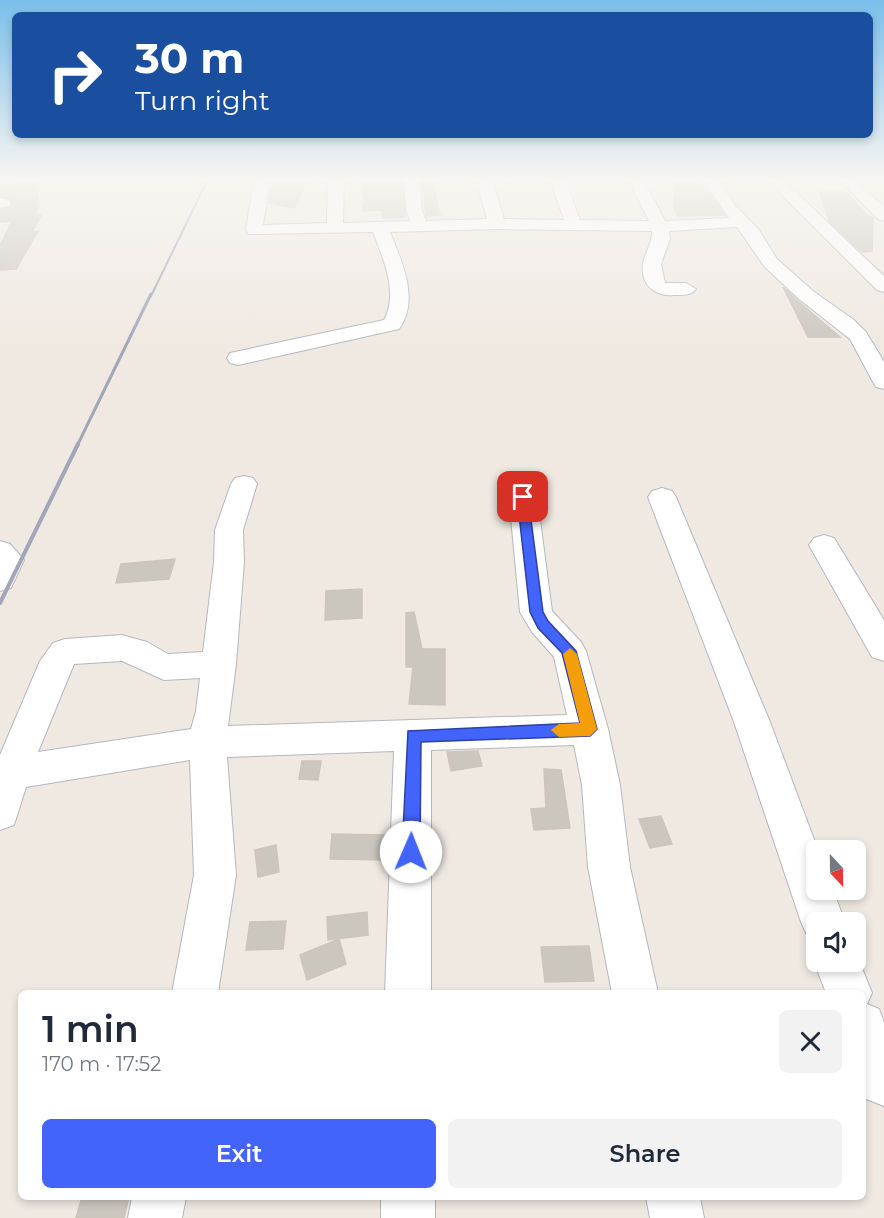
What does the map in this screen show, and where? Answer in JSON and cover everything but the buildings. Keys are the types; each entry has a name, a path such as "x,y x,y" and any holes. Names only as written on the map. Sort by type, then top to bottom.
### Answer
{"street":[{"path":"238,358 392,325 398,311 396,270 383,236"},
{"path":"661,236 652,264 656,286 667,290 686,289"},
{"path":"754,236 770,262 806,295 847,324 859,336 884,382"},
{"path":"833,236 884,286"},
{"path":"196,990 215,875 211,771 205,742 213,718 229,562 229,530 244,484"},
{"path":"523,497 537,612 543,624 568,651 590,729 601,785 609,867 634,990"},
{"path":"662,497 752,722 819,912"},
{"path":"824,545 884,648"},
{"path":"0,551 9,560 0,580"},
{"path":"0,812 11,773 57,661 65,652 122,648 135,651 164,667 219,664"},
{"path":"11,773 205,742 590,729"},
{"path":"408,990 413,736"},
{"path":"841,972 848,990"},
{"path":"866,1036 884,1081"},
{"path":"155,1218 158,1200"},
{"path":"408,1200 408,1218"},
{"path":"673,1200 676,1218"}],"railway":[{"path":"151,296 180,236"},
{"path":"77,446 151,294"},
{"path":"0,603 78,444"}],"slow traffic":[{"path":"559,730 590,729 570,654"}],"route":[{"path":"411,852 413,736 590,729 574,665 568,651 543,624 537,612 533,597 523,497"}]}
